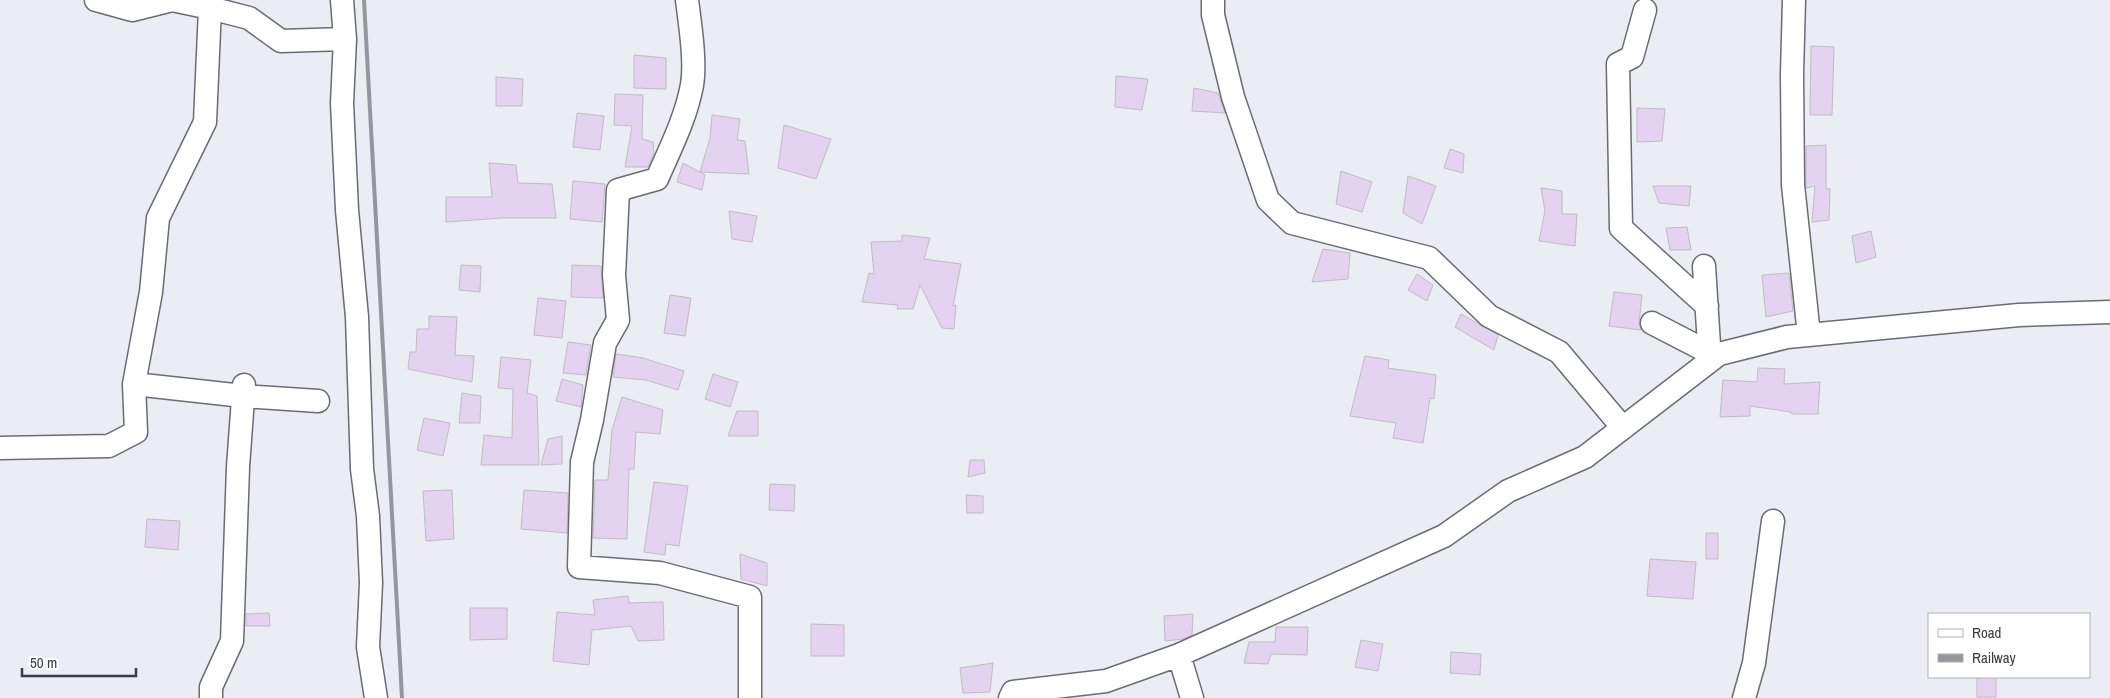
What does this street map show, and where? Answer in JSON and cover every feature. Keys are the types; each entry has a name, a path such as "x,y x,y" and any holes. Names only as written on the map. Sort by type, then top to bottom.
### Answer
{"street":[{"path":"96,0 132,10 172,0 210,8 249,18 281,41 345,39"},
{"path":"342,0 345,39 342,103 347,210 357,317 362,470 368,516 371,583 368,647 376,698"},
{"path":"688,0 692,84 680,124 657,180 618,190 614,275 618,320 605,342 592,420 582,462 579,567 660,573 750,597 750,698"},
{"path":"1214,0 1213,15 1233,97 1268,200 1292,223 1429,258 1489,316 1559,352 1622,428"},
{"path":"1794,0 1792,185 1809,334"},
{"path":"0,448 109,446 136,432 134,384 150,292 158,218 205,122 210,8"},
{"path":"1645,10 1632,57 1618,64 1621,228 1706,306"},
{"path":"1704,266 1710,357"},
{"path":"1010,698 1012,692 1106,681 1179,655 1444,536 1508,491 1585,457 1710,357 1787,336 2019,315 2110,312"},
{"path":"1652,323 1710,357"},
{"path":"134,384 244,391 318,401"},
{"path":"211,698 211,687 232,641 238,468 244,391"},
{"path":"1744,698 1754,663 1773,521"},
{"path":"1179,655 1192,698"}],"building":[{"path":"1811,46 1834,47 1832,115 1810,115"},
{"path":"634,55 666,58 666,89 634,88"},
{"path":"1116,76 1148,79 1142,110 1115,107"},
{"path":"496,77 523,79 522,106 496,106"},
{"path":"1194,88 1218,93 1225,113 1192,111"},
{"path":"615,94 643,95 642,139 653,142 654,154 648,167 625,167 632,126 614,125"},
{"path":"1637,108 1665,109 1662,141 1637,142"},
{"path":"577,113 604,116 600,150 573,147"},
{"path":"712,115 740,119 737,140 745,141 749,174 700,172 710,138"},
{"path":"784,125 831,139 816,179 778,168"},
{"path":"1826,145 1826,188 1830,189 1829,220 1812,222 1815,186 1806,188 1806,146"},
{"path":"1450,149 1464,154 1463,173 1444,168"},
{"path":"489,163 516,165 518,183 552,184 556,218 503,218 446,222 446,197 492,197"},
{"path":"683,163 705,175 702,190 677,182"},
{"path":"1341,171 1372,182 1362,212 1336,204"},
{"path":"1408,176 1436,186 1422,224 1403,213"},
{"path":"573,181 605,184 602,222 570,219"},
{"path":"1653,186 1691,186 1689,206 1659,203"},
{"path":"1541,188 1562,191 1562,214 1577,214 1575,246 1539,241 1545,211"},
{"path":"729,211 757,216 752,242 732,239"},
{"path":"1687,227 1691,250 1670,250 1666,228"},
{"path":"1871,231 1876,257 1856,263 1852,236"},
{"path":"902,235 930,238 924,259 961,264 953,306 956,305 954,329 942,328 920,285 913,309 897,309 898,305 862,302 869,273 874,274 871,242 902,241"},
{"path":"1323,249 1350,253 1348,279 1312,282"},
{"path":"461,265 481,266 480,292 459,290"},
{"path":"572,265 601,266 603,298 571,297"},
{"path":"1789,273 1793,311 1766,317 1762,275"},
{"path":"1417,274 1433,285 1427,301 1408,290"},
{"path":"1614,292 1642,295 1639,323 1641,330 1609,326"},
{"path":"670,295 691,298 685,336 664,333"},
{"path":"538,298 566,301 562,338 534,335"},
{"path":"1461,314 1498,335 1494,350 1455,327"},
{"path":"429,316 457,317 455,355 474,356 472,382 408,369 410,352 416,352 417,329 429,329"},
{"path":"568,342 591,345 586,375 563,373"},
{"path":"616,354 643,358 684,371 678,390 646,380 613,377"},
{"path":"1365,356 1389,360 1388,368 1436,375 1434,399 1430,398 1423,443 1393,438 1396,423 1350,416"},
{"path":"501,357 531,360 527,393 537,396 539,465 481,465 484,435 512,438 513,389 498,388"},
{"path":"1758,368 1785,369 1784,384 1820,382 1818,414 1792,414 1791,412 1750,406 1750,416 1720,417 1723,380 1757,382"},
{"path":"713,374 738,382 730,407 705,399"},
{"path":"562,379 583,385 581,407 556,401"},
{"path":"462,393 481,396 480,423 459,423"},
{"path":"622,397 663,410 660,434 636,432 634,469 629,469 627,539 593,538 595,480 608,480 612,430"},
{"path":"737,411 758,411 758,436 728,436"},
{"path":"424,418 450,423 443,456 417,450"},
{"path":"562,436 562,464 541,465 548,439"},
{"path":"970,460 984,460 985,473 968,477"},
{"path":"654,482 688,486 679,546 666,544 665,555 644,552"},
{"path":"770,484 795,485 794,511 769,510"},
{"path":"452,490 454,539 426,541 423,491"},
{"path":"524,490 568,493 567,533 521,529"},
{"path":"966,495 983,496 983,513 967,513"},
{"path":"147,519 180,521 178,550 145,547"},
{"path":"1706,533 1718,533 1718,559 1706,559"},
{"path":"740,554 767,563 767,586 741,579"},
{"path":"1650,559 1696,562 1693,599 1647,596"},
{"path":"628,596 629,603 663,602 664,640 638,641 631,626 592,630 589,665 553,661 557,612 595,615 593,600"},
{"path":"470,608 507,608 507,639 470,640"},
{"path":"269,613 270,626 246,626 246,614"},
{"path":"1193,614 1192,635 1183,639 1165,641 1164,616"},
{"path":"811,624 844,625 844,656 811,656"},
{"path":"1276,627 1308,627 1307,655 1271,654 1268,664 1244,663 1249,642 1275,642"},
{"path":"1361,640 1383,644 1378,671 1355,667"},
{"path":"1451,652 1481,654 1480,675 1450,673"},
{"path":"993,663 990,692 963,693 960,668"},
{"path":"1977,678 1996,678 1996,697 1977,697"}],"railway":[{"path":"364,0 402,698"}]}
